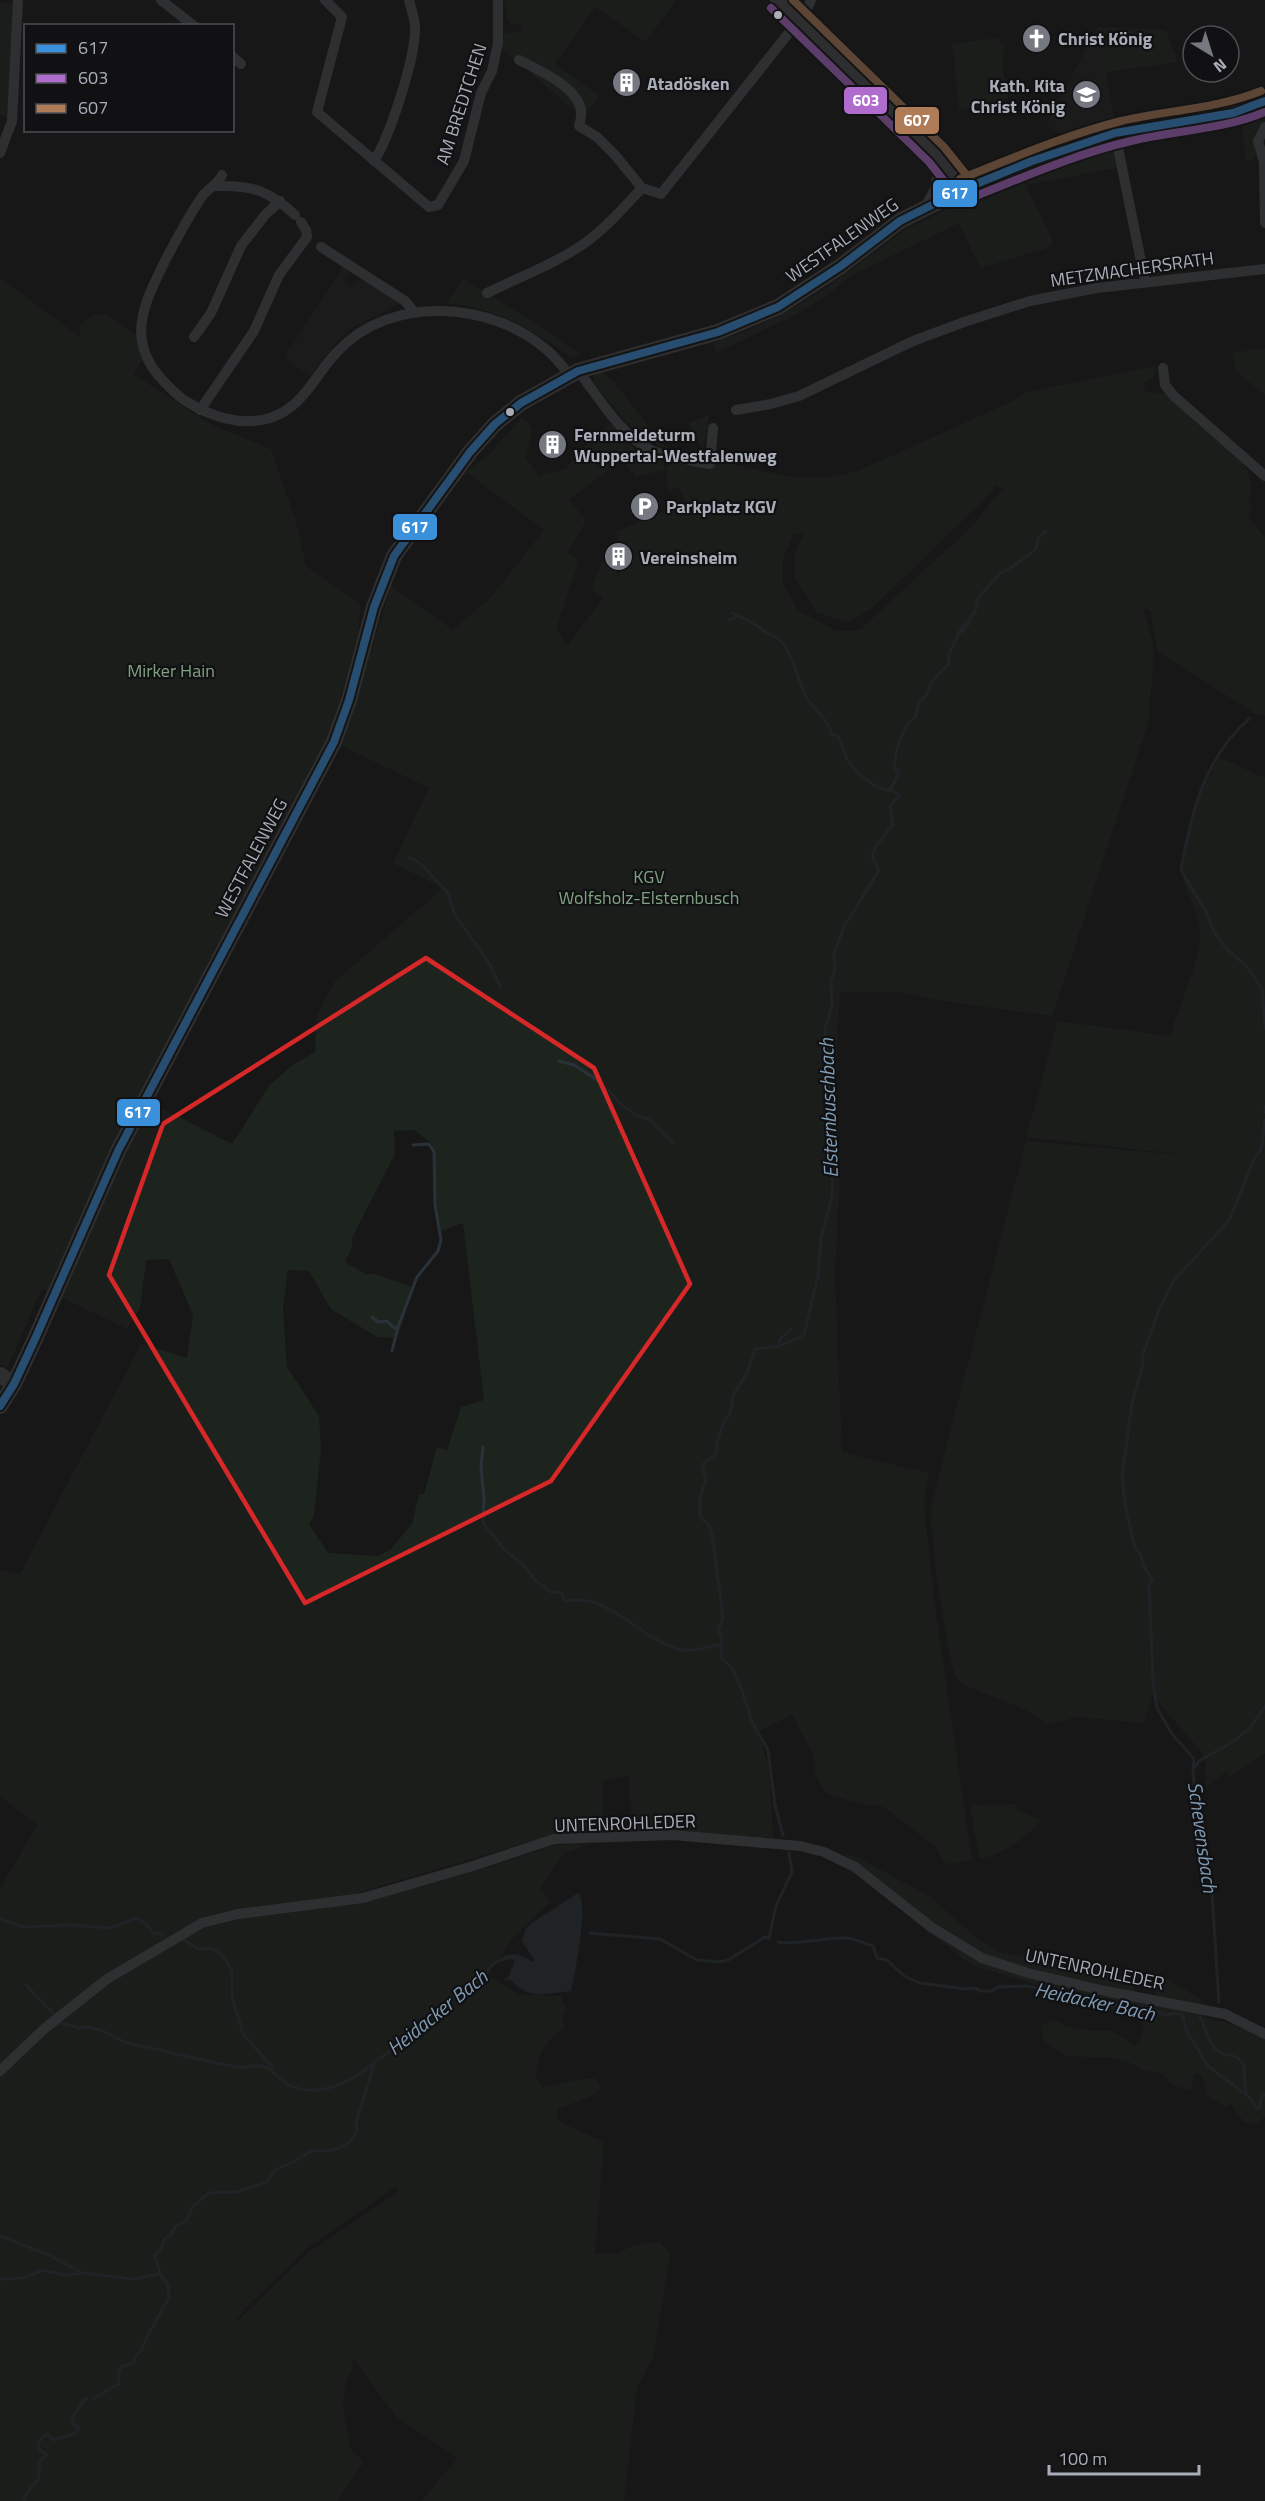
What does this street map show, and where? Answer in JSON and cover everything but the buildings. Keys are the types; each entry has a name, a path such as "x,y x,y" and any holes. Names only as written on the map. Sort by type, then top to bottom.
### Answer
{"street":[{"path":"0,153 12,121 18,0"},
{"path":"161,0 191,24"},
{"name":"AM BREDTCHEN","path":"325,0 342,17 317,112 429,207 438,205 464,161 481,93 492,71 498,43 498,0"},
{"path":"374,161 388,136 411,58 415,26 409,0"},
{"path":"778,0 943,161 964,189"},
{"path":"519,60 556,80 571,94 582,111 579,126 597,137 642,188 661,194 800,21 811,0"},
{"name":"WESTFALENWEG","path":"0,1406 7,1379 118,1151 334,742 349,700 372,615 394,556 470,452 495,424 520,403 574,373 718,333 778,307 841,266 900,220 964,189 1065,149 1115,133 1233,113 1265,101"},
{"path":"1265,127 1258,141 1264,162 1265,223"},
{"path":"1115,133 1145,281"},
{"path":"929,206 941,181 943,161"},
{"path":"217,186 222,175"},
{"path":"415,313 405,301 314,241 298,219 280,201 262,191 239,185 217,186 202,195 151,289 141,320 141,336 150,365 167,386 200,410 215,416 247,421 278,415 305,396 336,352 355,335 375,324 415,313 441,311 467,314 504,324 547,351 574,373 637,442 652,450 710,464 713,428"},
{"path":"487,293 567,254 586,242 642,188"},
{"path":"194,337 211,313 242,246 265,215 280,201"},
{"path":"200,410 254,331 279,275 314,241"},
{"name":"METZMACHERSRATH","path":"736,410 799,396 871,359 967,321 1030,301 1145,281 1265,269"},
{"path":"1163,368 1165,385 1174,396 1265,476"},
{"name":"UNTENROHLEDER","path":"0,2071 44,2030 107,1979 202,1923 238,1914 363,1898 473,1866 554,1839 673,1835 800,1846 824,1852 855,1867 931,1927 982,1958 1028,1973 1105,1991 1225,2014 1265,2034"}],"highlighted area":[{"path":"426,958 594,1068 690,1284 551,1481 305,1603 109,1275 163,1124"}],"shaded area":[{"name":"Kath. Kita Christ König","path":"1098,27 1114,118 1089,124 1062,135 1046,125"},
{"path":"344,265 349,273 346,284 351,287 357,281 364,280 393,298 397,305 355,326 337,341 311,375 290,365 292,362 284,358"},
{"path":"578,1893 581,1900 582,1925 571,1991 531,1993 524,1991 511,1980 503,1981 509,1976 515,1960 508,1959 497,1963 497,1960 514,1955 535,1961 522,1941 526,1928"}],"green space":[{"path":"505,0 676,0 646,42 595,7 555,64 600,96 582,117 501,48 505,34 522,31 522,25 507,20"},
{"path":"0,2 13,3 10,118 0,114"},
{"path":"1098,27 1166,30 1178,62 1106,72"},
{"path":"996,38 1004,46 1003,73 1008,98 993,102 989,106 959,109 952,44"},
{"path":"1265,111 1265,119 1254,134 1257,153 1252,160 1245,161 1242,122 1246,118"},
{"path":"1103,145 1115,154 1117,168 1026,185 1053,241 1048,248 980,268 959,223 851,276 826,296 797,314 716,353 713,343 744,332 797,306 826,288 906,229 1010,179"},
{"path":"0,278 80,337 81,324 91,316 104,313 135,334 142,360 133,374 210,424 271,449 296,521 306,566 360,604 359,633 328,739 140,1097 232,1144 269,1086 291,1066 315,1052 317,1015 335,981 443,888 393,863 429,788 342,746 391,586 453,630 492,596 544,530 466,472 491,453 522,417 532,428 526,458 539,476 566,469 595,435 612,424 635,449 662,461 666,470 636,476 622,461 569,499 586,521 568,552 579,561 556,628 567,646 603,598 591,589 602,562 619,574 635,552 618,539 615,532 685,502 679,487 670,491 667,484 667,461 711,467 720,460 773,474 806,478 841,475 860,470 1011,402 1027,392 1156,366 1153,377 1144,383 1145,391 1165,394 1236,453 1248,471 1251,487 1249,504 1253,506 1248,518 1265,537 1265,716 1256,714 1158,652 1150,610 1143,608 1153,644 1154,660 1148,724 1052,1016 956,1003 897,992 840,992 836,1072 840,1176 835,1274 842,1452 929,1473 924,1504 935,1607 972,1860 944,1864 936,1847 884,1807 866,1805 827,1794 815,1774 814,1756 792,1715 758,1732 769,1768 773,1838 633,1829 628,1775 602,1782 604,1832 554,1834 354,1894 359,1904 500,1864 555,1845 589,1844 563,1854 540,1889 551,1901 513,1938 500,1958 489,1965 484,1974 519,1994 561,1996 566,2009 561,2021 566,2026 548,2043 541,2054 536,2078 543,2087 596,2078 601,2087 594,2095 558,2109 558,2121 604,2142 595,2254 616,2254 634,2245 660,2241 670,2254 653,2357 637,2388 624,2501 421,2501 458,2458 396,2417 352,2357 353,2366 346,2382 343,2405 351,2450 364,2462 337,2501 0,2501 0,1889 37,1825 0,1796 0,1569 20,1574 141,1344 187,1358 193,1315 169,1259 146,1260 140,1308 127,1329 42,1288 7,1369 0,1365","holes":["995,485 1003,488 973,525 860,630 837,631 799,611 783,584 783,559 794,534 805,533 795,552 795,578 816,612 847,622 871,609 991,493","414,1130 432,1144 439,1232 463,1223 484,1400 461,1407 447,1450 437,1447 424,1494 419,1494 412,1524 391,1549 378,1556 328,1553 309,1524 314,1515 321,1448 319,1416 287,1367 283,1308 288,1270 309,1271 331,1309 377,1337 397,1338 414,1288 373,1273 367,1275 345,1262 353,1245 351,1240 395,1154 394,1131","395,2187 399,2191 309,2252 234,2324 244,2309 307,2249"]},
{"path":"463,279 542,327 582,355 571,357 541,337 498,315 447,303"},
{"path":"1265,348 1265,395 1235,371 1232,353"},
{"path":"603,372 614,382 664,446 706,455 667,448 640,434 594,383 594,375"},
{"path":"710,414 703,450 688,423"},
{"path":"1218,759 1224,759 1265,778 1265,1753 1230,1777 1227,1771 1206,1787 1206,1757 1152,1695 1144,1723 1076,1717 1048,1725 1026,1710 966,1686 956,1678 950,1660 931,1523 932,1501 1026,1141 1205,1157 1026,1137 1058,1021 1170,1036 1193,969 1200,939 1196,913 1184,881 1183,853 1198,801"},
{"path":"1016,1804 1016,1809 1041,1820 1013,1845 997,1854 979,1859 970,1805"},
{"path":"843,1853 863,1860 929,1896 978,1939 1000,1952 1057,1962 1077,1972 1123,1976 1141,1995 1157,1994 1149,1981 1156,1972 1200,1999 1203,2017 1232,2024 1265,2039 1265,2117 1253,2125 1243,2121 1231,2104 1225,2107 1207,2096 1202,2076 1195,2073 1191,2091 1172,2085 1162,2073 1145,2071 1128,2062 1113,2058 1066,2056 1043,2041 1041,2026 1053,2019 1067,2026 1089,2031 1111,2031 1126,2039 1134,2047 1142,2035 1143,2022 1082,1998 971,1965 926,1930"}],"waterway":[{"name":"Elsternbuschbach","path":"783,1835 775,1805 768,1750 752,1722 732,1668 721,1658 722,1637 718,1630 723,1618 712,1534 709,1525 700,1517 700,1498 706,1479 702,1465 716,1454 717,1442 724,1421 730,1414 733,1396 748,1371 755,1349 780,1346 804,1335 818,1276 821,1237 832,1197 833,1146 825,1029 832,1005 831,982 835,969 834,953 844,927 879,870 872,856 877,845 893,824 890,806 900,795 890,790 899,773 894,767 897,748 906,726 916,716 919,701 925,697 932,682 949,664 948,656 962,627 975,612 978,598 1000,573 1008,570 1036,549 1039,537 1046,531"},
{"path":"732,613 777,637 785,645 808,700 825,721 831,734 839,737 851,765 873,784 890,790"},
{"path":"729,620 737,616"},
{"name":"Elsternbuschbach","path":"962,632 970,622"},
{"path":"1250,718 1234,733 1211,768 1195,808 1181,870 1206,912 1214,932 1228,950 1247,967 1262,989 1265,1028"},
{"path":"410,858 420,863 448,893 454,913 490,965 501,988"},
{"path":"559,1061 574,1065 599,1081 623,1106 638,1116 649,1119 673,1143"},
{"path":"1265,1106 1265,1112"},
{"path":"1193,1771 1194,1759 1172,1734 1157,1708 1153,1681 1149,1585 1153,1581 1143,1565 1141,1555 1135,1548 1125,1504 1122,1477 1132,1403 1143,1364 1142,1357 1160,1307 1174,1280 1231,1216 1254,1159 1261,1150 1265,1120"},
{"path":"392,1351 398,1327 417,1277 438,1251 441,1240 435,1205 434,1152 429,1144 413,1145"},
{"path":"372,1317 378,1322 387,1321 394,1328 398,1327"},
{"path":"780,1346 779,1340 792,1328"},
{"path":"483,1447 481,1467 484,1498 483,1523 504,1549 525,1567 536,1581 551,1592 562,1593 565,1601 586,1600 600,1605 667,1645 684,1650 721,1645"},
{"name":"Schevensbach","path":"1219,2002 1212,1895 1197,1814 1193,1771 1199,1761 1231,1743 1250,1728 1265,1706"},
{"name":"Heidacker Bach","path":"590,1933 660,1939 697,1960 718,1962 728,1960 765,1937 769,1938 776,1906 792,1872 789,1853"},
{"path":"0,1919 23,1927 69,1925 111,1928 136,1918 146,1924 154,1934 162,1935"},
{"name":"Heidacker Bach","path":"778,1942 848,1938 873,1946 877,1958 887,1960 904,1976 920,1983 974,1988 981,1991 992,1991 998,1987 1027,1986 1110,2005 1151,2008 1164,2015 1176,2013 1183,2016 1186,2030 1208,2066 1249,2097 1258,2109 1261,2098 1265,2094"},
{"path":"184,1940 198,1949 210,1948 217,1951 226,1960 232,1971 232,1997 243,2034 273,2068"},
{"name":"Heidacker Bach","path":"94,2398 119,2384 118,2374 121,2367 134,2363 135,2357 141,2351 169,2297 168,2284 161,2276 155,2256 162,2247 164,2239 171,2235 176,2226 186,2221 193,2206 209,2193 236,2192 262,2184 268,2181 275,2170 311,2151 333,2150 351,2141 357,2131 356,2123 375,2061 400,2046 428,2022 430,2015 449,1998 465,1991 473,1982 483,1980 490,1967 497,1961"},
{"path":"26,1985 55,2015"},
{"name":"Schevensbach","path":"1200,2017 1213,2046 1221,2053 1238,2058 1242,2062 1247,2094"},
{"path":"60,2024 79,2028 89,2027 131,2044 226,2065 263,2066 285,2083 300,2089 311,2090 333,2086 354,2077 373,2064"},
{"path":"0,2236 49,2255 82,2273"},
{"path":"0,2279 24,2278 43,2270 65,2275 82,2273 133,2279 160,2274"},
{"name":"Heidacker Bach","path":"24,2501 27,2492 38,2480 40,2460 47,2455 39,2449 38,2443 46,2434 54,2440 76,2433 79,2428 73,2424 73,2417 84,2399 87,2399"}],"transit line":[{"name":"607","path":"793,0 944,147 972,182"},
{"name":"603","path":"771,8 929,162 956,196"},
{"name":"607","path":"960,179 1040,147 1100,127 1139,117 1227,102 1261,91"},
{"name":"617","path":"0,1406 14,1384 35,1339 118,1151 334,742 349,700 374,607 394,556 470,452 495,424 521,403 578,371 718,332 778,307 841,266 900,221 964,189 1032,161 1115,133 1233,113 1265,101"},
{"name":"603","path":"968,199 1110,146 1148,137 1232,123 1265,112"}],"place":[{"name":"Christ König","path":"1037,38"},
{"name":"Atadösken","path":"626,83"},
{"name":"Kath. Kita Christ König","path":"1086,95"},
{"name":"Fernmeldeturm Wuppertal-Westfalenweg","path":"553,444"},
{"name":"Parkplatz KGV","path":"645,506"},
{"name":"Vereinsheim","path":"619,557"}],"park label":[{"name":"Mirker Hain","path":"171,670"},
{"name":"KGV Wolfsholz-Elsternbusch","path":"649,886"}]}
